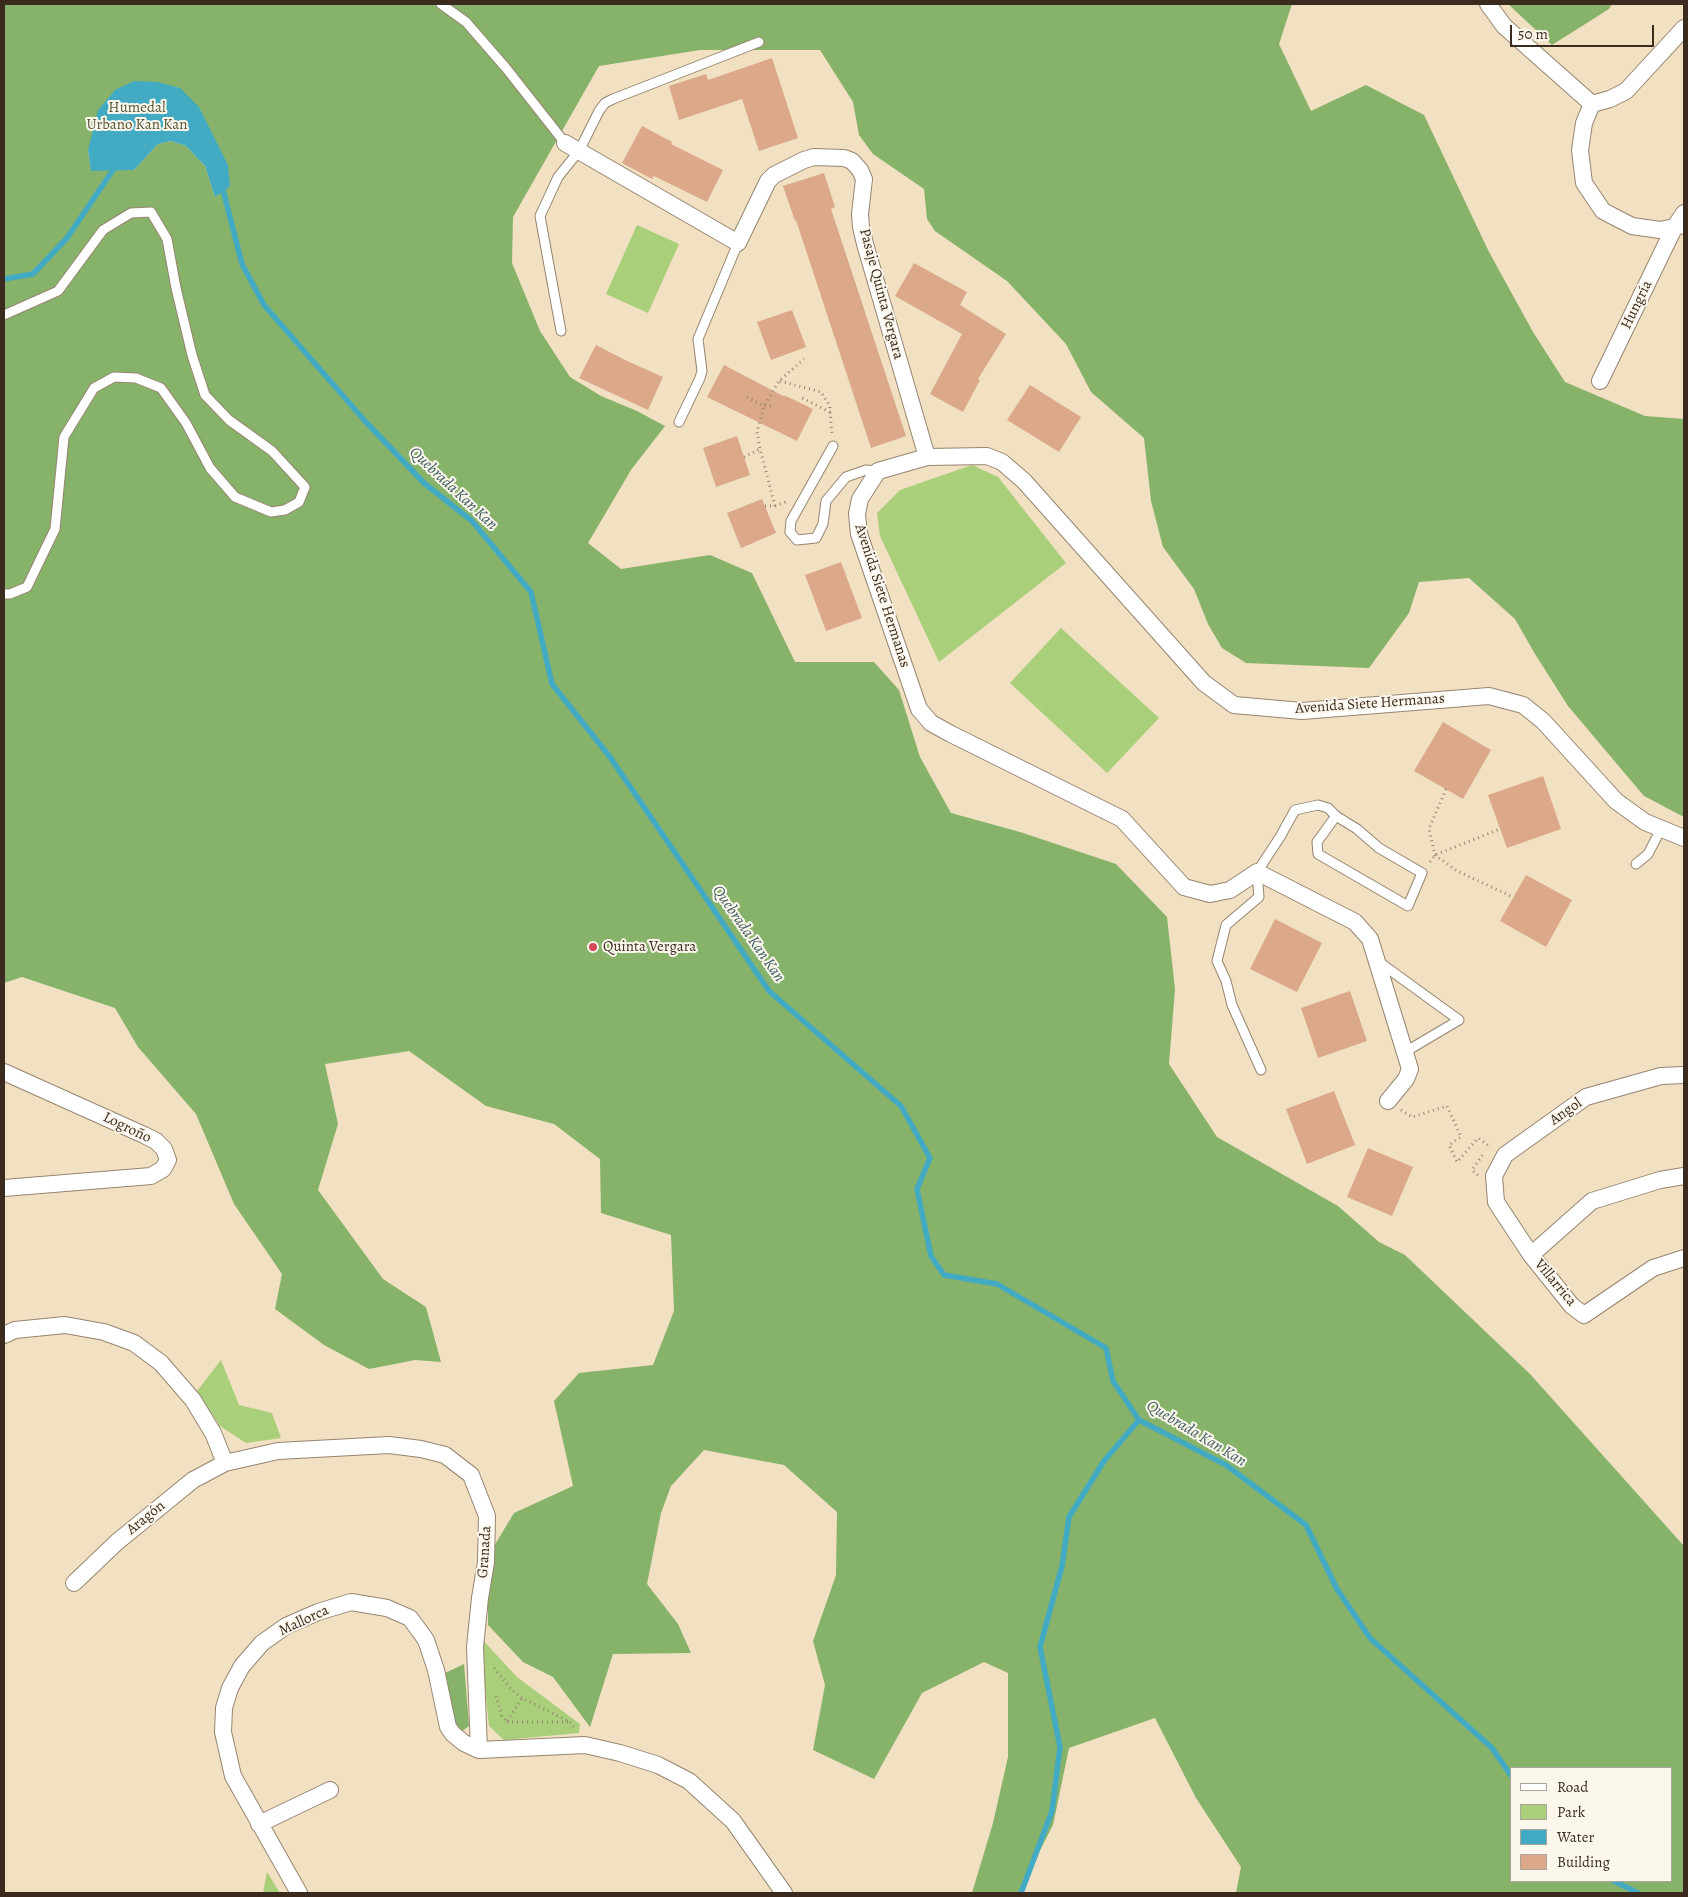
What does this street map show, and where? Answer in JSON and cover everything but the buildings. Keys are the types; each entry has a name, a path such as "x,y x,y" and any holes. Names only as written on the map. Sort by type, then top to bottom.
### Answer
{"street":[{"path":"1488,4 1504,26 1592,104"},
{"path":"1592,104 1610,99 1626,91 1684,28"},
{"path":"1592,104 1584,123 1580,150 1584,183 1603,211 1632,226 1660,230 1679,227"},
{"path":"572,147 738,243"},
{"name":"Pasaje Quinta Vergara","path":"738,243 768,181 774,175 814,157 844,158 852,161 860,170 864,179 860,214 861,227 927,457"},
{"name":"Hungría","path":"1600,381 1679,227 1684,213"},
{"name":"Avenida Siete Hermanas","path":"1257,872 1230,890 1210,894 1184,887 1122,819 931,723 919,709 859,534 857,514 860,499 878,471 927,457 987,456 1002,462 1024,481 1204,683 1234,705 1302,711 1489,696 1523,705 1543,720 1616,801 1645,822 1684,838"},
{"path":"1257,872 1355,922 1370,939 1410,1069 1406,1079 1388,1101"},
{"name":"Logroño","path":"4,1072 156,1141 164,1149 168,1160 163,1169 151,1176 4,1188"},
{"name":"Angol","path":"1494,1176 1505,1155 1586,1097 1661,1076 1684,1075"},
{"name":"Villarrica","path":"1494,1176 1496,1202 1531,1255 1572,1306 1584,1315 1653,1268 1684,1258"},
{"path":"1531,1255 1592,1201 1660,1180 1684,1176"},
{"path":"4,1336 15,1330 65,1325 104,1332 134,1343 161,1363 193,1400 213,1433 225,1463"},
{"name":"Granada","path":"225,1463 278,1451 389,1445 421,1449 446,1455 471,1475 487,1516 486,1562 475,1647 479,1750"},
{"name":"Aragón","path":"74,1583 117,1542 192,1480 225,1463"},
{"name":"Mallorca","path":"299,1893 233,1776 223,1732 224,1708 230,1688 242,1666 262,1643 286,1626 318,1612 351,1602 387,1608 410,1618 426,1640 436,1670 448,1727 464,1743 479,1750"},
{"path":"479,1750 585,1745 658,1765 689,1781 733,1821 784,1893"},
{"path":"259,1824 330,1790"}],"lane":[{"path":"441,4 466,22 572,147"},
{"path":"561,331 540,216 572,147 605,103 759,42"},
{"path":"4,315 58,291 103,230 131,214 150,212 167,239 176,288 192,355 205,395 229,420 272,451 305,487 299,502 285,510 271,512 235,497 210,468 186,423 161,388 136,378 114,377 94,388 64,438 55,529 27,587 10,594 4,594"},
{"path":"679,422 702,371 698,339 738,243"},
{"path":"833,446 791,520 790,532 797,540 816,538 823,524 826,501 846,477 866,470 878,471"},
{"path":"1260,1070 1232,1005 1226,981 1216,961 1226,925 1258,897 1257,872 1295,810 1318,805 1328,808 1336,816 1358,829 1380,848 1422,873 1408,906 1318,854 1317,842 1336,816"},
{"path":"1636,864 1648,854 1661,829"},
{"path":"1377,961 1458,1020 1405,1052"}],"path":[{"path":"775,506 757,432 764,406 780,381 804,359"},
{"path":"780,381 821,392 830,406 833,446"},
{"path":"747,397 764,406 773,406"},
{"path":"800,397 830,412"},
{"path":"744,457 760,449"},
{"path":"1446,789 1429,829 1436,855 1457,871 1513,897"},
{"path":"1422,873 1436,855 1500,829"},
{"path":"1388,1101 1412,1117 1447,1106 1461,1137 1449,1144 1457,1162 1478,1138 1490,1145 1472,1170 1483,1178 1494,1176"},
{"path":"494,1676 493,1667 512,1690 522,1698 570,1722 585,1745"},
{"path":"495,1692 502,1716 507,1722"},
{"path":"507,1722 522,1698"},
{"path":"507,1722 570,1722"}],"green space":[{"name":"Quinta Vergara","path":"4,4 1292,4 1279,44 1311,111 1366,85 1424,115 1489,252 1533,332 1565,382 1645,416 1684,419 1684,817 1644,796 1568,706 1515,619 1469,578 1419,582 1409,613 1369,668 1246,663 1222,648 1208,624 1194,589 1163,547 1151,501 1144,438 1091,392 1066,344 1007,281 935,231 927,219 924,189 873,154 859,135 853,102 820,50 700,50 599,66 513,217 512,263 540,331 570,377 601,396 637,411 665,426 631,470 588,543 621,569 710,555 752,573 795,662 874,662 899,690 920,757 951,813 1020,832 1116,864 1167,917 1175,989 1169,1064 1217,1137 1338,1206 1379,1242 1405,1255 1530,1374 1684,1546 1684,1893 1236,1893 1241,1867 1196,1798 1155,1718 1069,1748 1053,1825 1018,1893 972,1893 993,1823 1008,1757 1008,1673 984,1662 922,1693 874,1779 813,1750 825,1685 813,1641 836,1575 837,1512 784,1465 704,1450 671,1486 661,1513 647,1584 678,1624 691,1653 613,1654 590,1727 553,1677 523,1662 488,1625 488,1556 514,1513 573,1486 554,1401 579,1373 653,1365 674,1311 671,1235 601,1213 600,1159 554,1124 486,1106 409,1051 325,1064 338,1124 318,1190 383,1279 426,1307 441,1362 415,1360 369,1369 324,1345 275,1309 282,1274 234,1204 196,1114 138,1047 115,1008 22,977 4,983","holes":["199,107 229,186 215,197 205,166 186,146 171,141 158,144 134,170 91,170 88,150"]},
{"path":"1508,4 1612,4 1609,9 1552,45"},
{"path":"637,225 679,244 648,313 606,294"},
{"path":"972,465 998,477 1066,563 939,662 880,536 877,513 900,490"},
{"path":"1061,628 1159,718 1107,773 1010,683"},
{"path":"221,1360 239,1405 272,1413 281,1438 246,1443 220,1426 197,1391"},
{"path":"480,1637 517,1677 580,1724 579,1733 504,1740 489,1726"},
{"path":"464,1664 469,1726 461,1732 457,1728 445,1673"},
{"path":"267,1872 280,1893 263,1893"}],"water":[{"path":"134,81 158,82 180,88 199,107 228,165 230,186 215,197 205,166 186,146 171,141 158,144 134,170 91,171 88,150 98,110 115,90"}],"waterway":[{"path":"4,279 33,274 67,238 113,170 114,164"},
{"name":"Quebrada Kan Kan","path":"222,186 242,264 264,305 365,421 424,483 472,521 531,592 552,684 610,757 769,991 901,1106 930,1158 917,1189 931,1256 944,1275 997,1284 1106,1348 1113,1381 1139,1420 1226,1465 1306,1525 1337,1589 1370,1638 1492,1748 1510,1774"},
{"path":"1021,1893 1052,1811 1060,1747 1040,1647 1062,1566 1069,1517 1104,1461 1139,1420"},
{"name":"Quebrada Kan Kan","path":"1616,1882 1638,1893"}],"place":[{"name":"Quinta Vergara","path":"593,947"}],"park label":[{"name":"Humedal Urbano Kan Kan","path":"137,116"}]}
